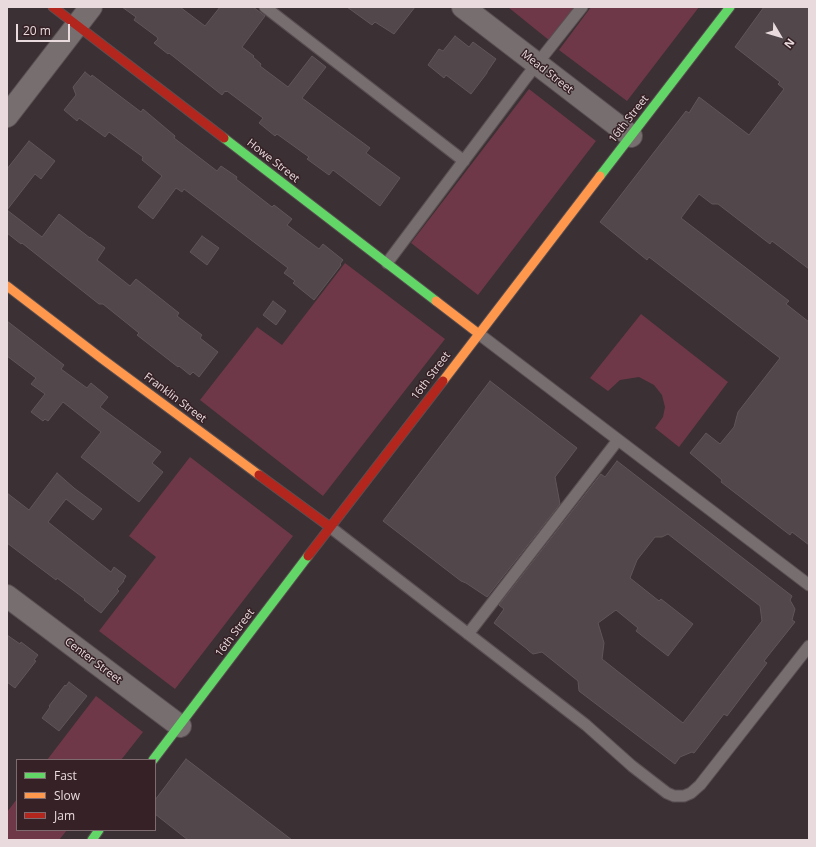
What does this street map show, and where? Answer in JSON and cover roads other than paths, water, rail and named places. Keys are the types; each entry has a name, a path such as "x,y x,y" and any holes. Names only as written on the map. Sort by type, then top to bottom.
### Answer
{"street":[{"name":"Howe Street","path":"53,7 479,334"},
{"path":"7,116 91,7"},
{"name":"Mead Street","path":"463,7 631,136"},
{"name":"16th Street","path":"154,759 330,527 730,7"},
{"name":"Franklin Street","path":"7,286 101,358 330,527"},
{"name":"Center Street","path":"7,596 180,726"},
{"path":"92,840 98,831"}],"lane":[{"path":"265,7 464,161"},
{"path":"387,263 537,64 582,7"},
{"path":"479,334 809,586"},
{"path":"468,634 618,440"},
{"path":"330,527 586,724 632,766 667,793 674,796 684,796 691,793 700,785 809,646"}]}
